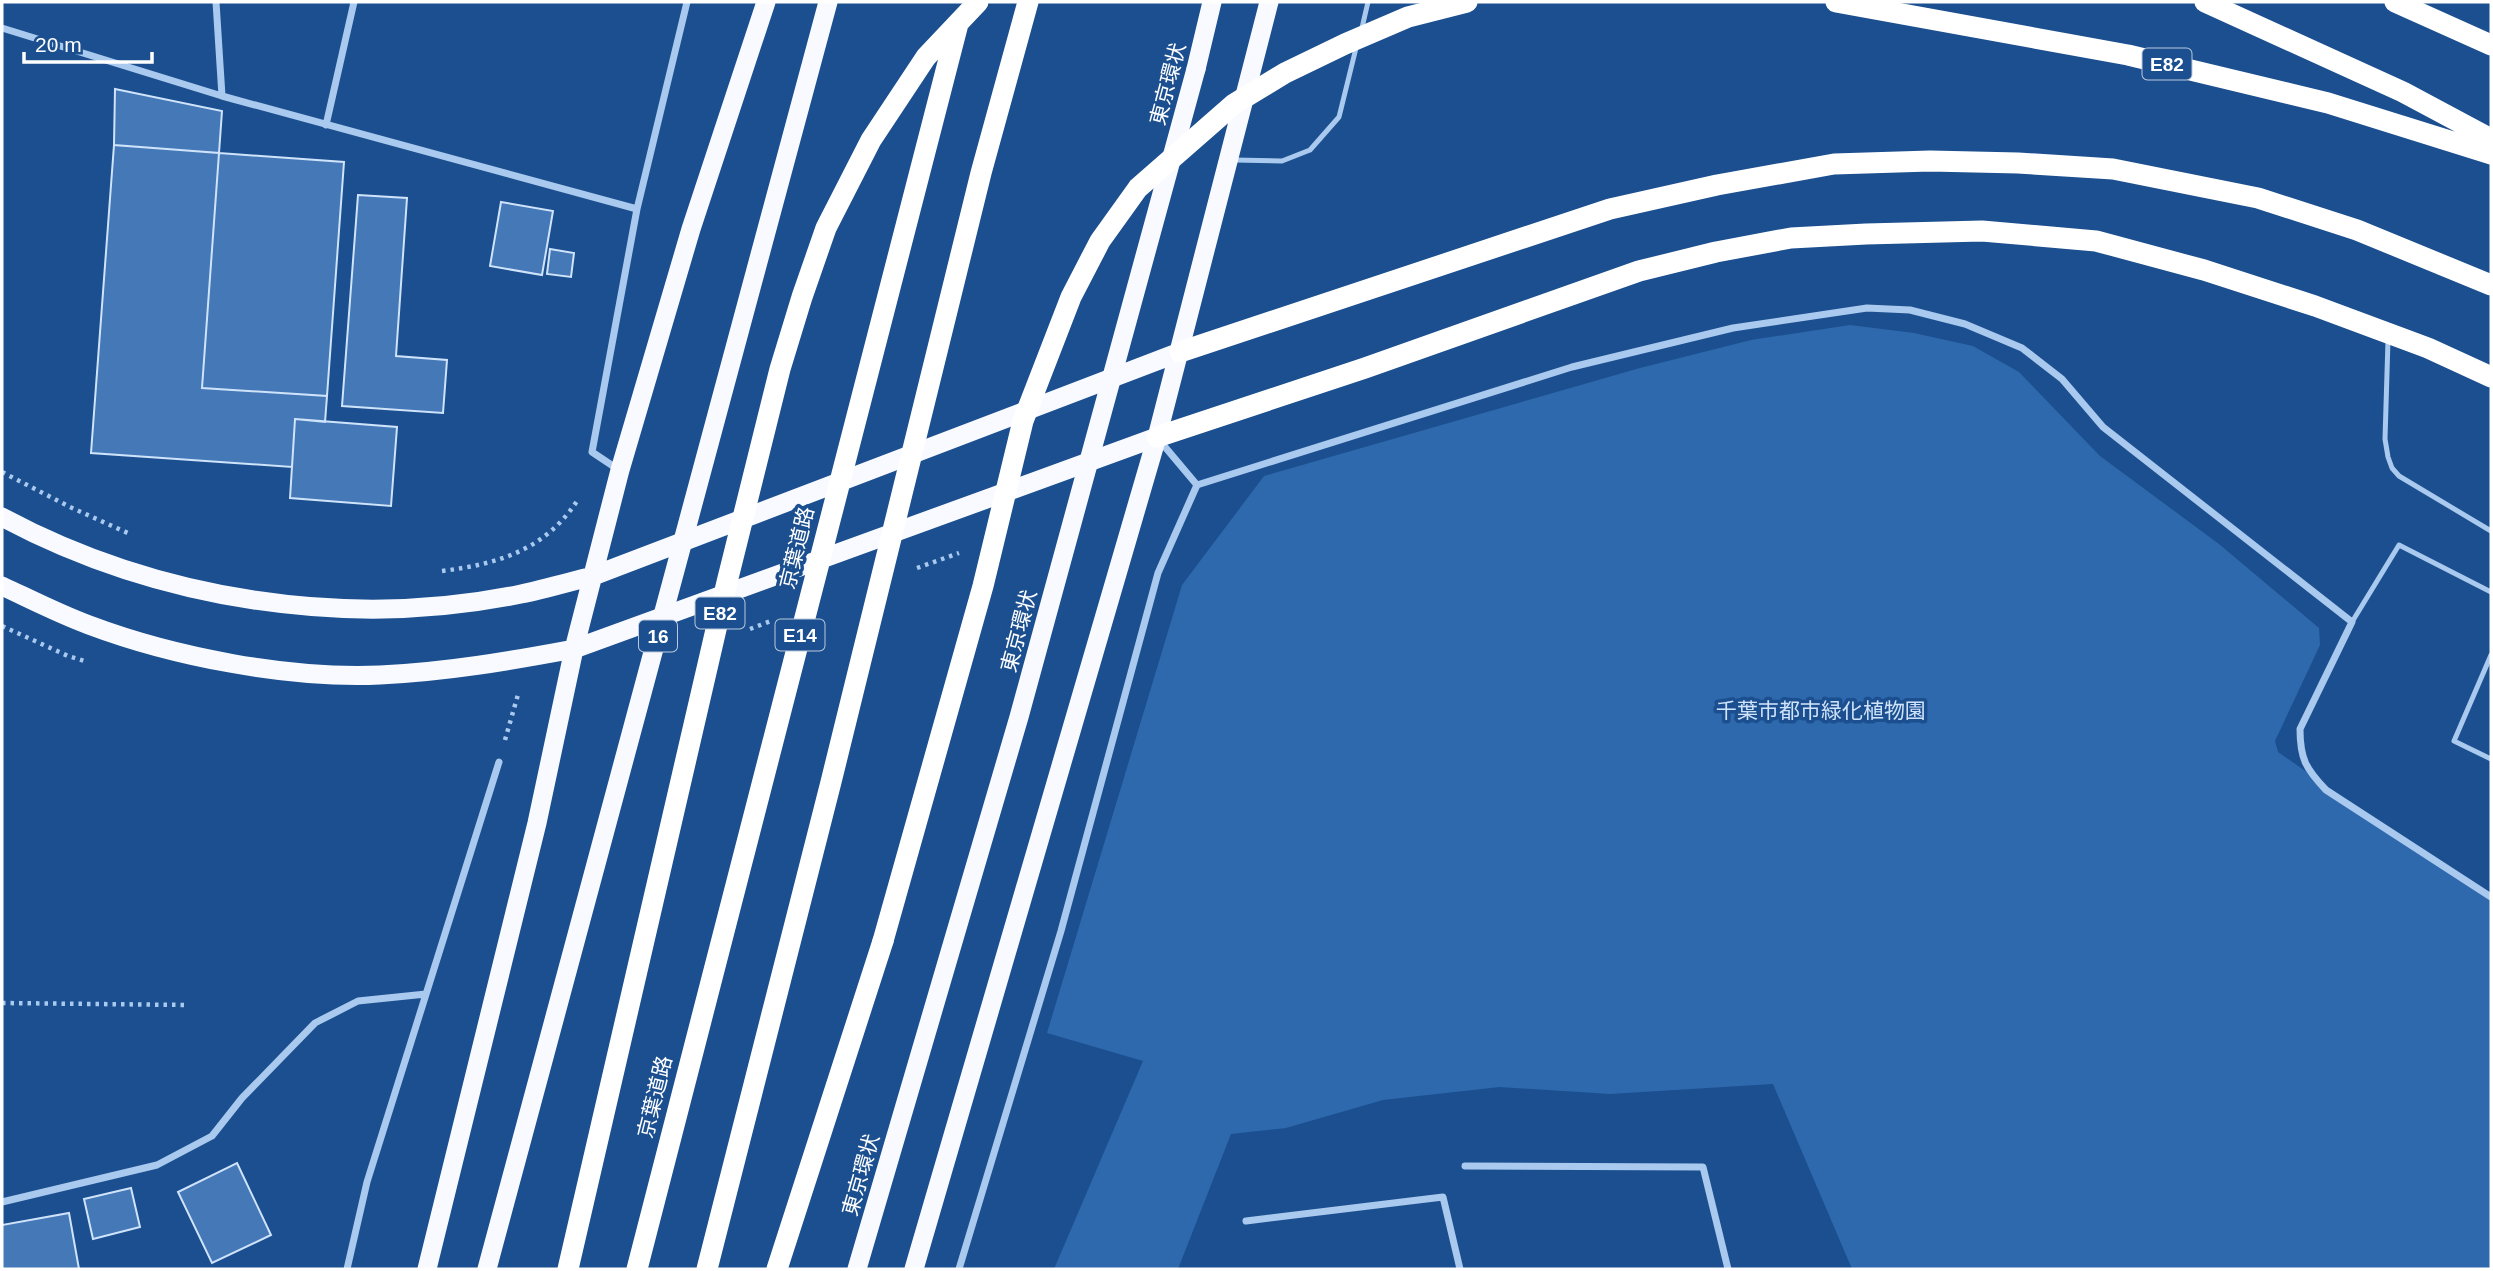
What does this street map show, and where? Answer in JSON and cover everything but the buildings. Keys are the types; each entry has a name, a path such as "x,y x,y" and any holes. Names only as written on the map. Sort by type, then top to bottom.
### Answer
{"highway":[{"path":"427,1269 537,823 574,649 620,470 691,229 766,2"},
{"name":"16","path":"487,1269 828,2"},
{"name":"京葉道路","path":"637,1269 964,2"},
{"name":"E82","path":"568,1269 727,582 780,369 802,297 826,228 871,140 926,57 978,2"},
{"path":"707,1269 981,173 1028,2"},
{"name":"東京環状","path":"857,1269 1019,717 1212,2"},
{"path":"914,1269 1157,438 1269,2"},
{"path":"777,1269 883,942 983,586 1023,421 1071,297 1100,241 1138,188 1234,104 1285,73 1345,44 1408,17 1467,2"},
{"name":"E82","path":"1836,2 2127,55 2328,103 2491,154"},
{"path":"2205,2 2403,92 2491,139"},
{"path":"2395,2 2491,45"},
{"path":"2,517 42,539 112,566 178,586 240,598 321,607 388,608 460,603 520,594 593,576 1180,352 1610,209 1717,185 1834,164 1942,161 2113,169 2258,198 2357,230 2491,285"},
{"path":"2,586 88,625 156,646 226,661 302,672 378,675 415,672 509,661 574,649 1157,438 1639,271 1716,252 1791,238 1866,233 1982,231 2096,241 2204,270 2315,306 2428,348 2491,377"}],"street":[{"path":"216,2 222,96"},
{"path":"326,125 354,2"},
{"path":"620,470 592,452 637,208 687,2"},
{"path":"2,20 2,28 222,96 637,208"},
{"path":"960,1269 1060,931 1158,573 1196,485 1572,367 1733,328 1867,308 1910,310 1965,324 2022,348 2062,379 2103,427 2352,622 2300,729 2300,749 2307,770 2326,790 2491,897"},
{"path":"1157,438 1196,485"},
{"path":"347,1269 367,1182 499,762"},
{"path":"2,1202 157,1165 212,1136 242,1098 315,1023 358,1001 426,994"},
{"path":"1465,1166 1703,1167 1728,1269"},
{"path":"1246,1221 1443,1197 1460,1269"}],"lane":[{"path":"1228,160 1282,161 1310,150 1339,117 1368,2"},
{"path":"2388,333 2385,439 2392,468 2399,476 2491,531"},
{"path":"2352,622 2399,545 2491,593"},
{"path":"2491,655 2454,741 2491,759"}],"path":[{"path":"2,471 70,507 139,538"},
{"path":"440,571 465,568 507,556 544,539 564,522 578,501"},
{"path":"499,762 519,691"},
{"path":"2,1003 189,1005"}],"green space":[{"name":"千葉市都市緑化植物園","path":"1850,325 1914,333 1973,346 2019,372 2100,456 2219,544 2319,628 2320,645 2275,741 2278,752 2491,900 2491,1269 1852,1269 1773,1084 1610,1094 1500,1087 1383,1100 1286,1128 1231,1134 1178,1269 1054,1269 1143,1061 1047,1033 1182,585 1264,476 1640,368 1751,340"}]}
